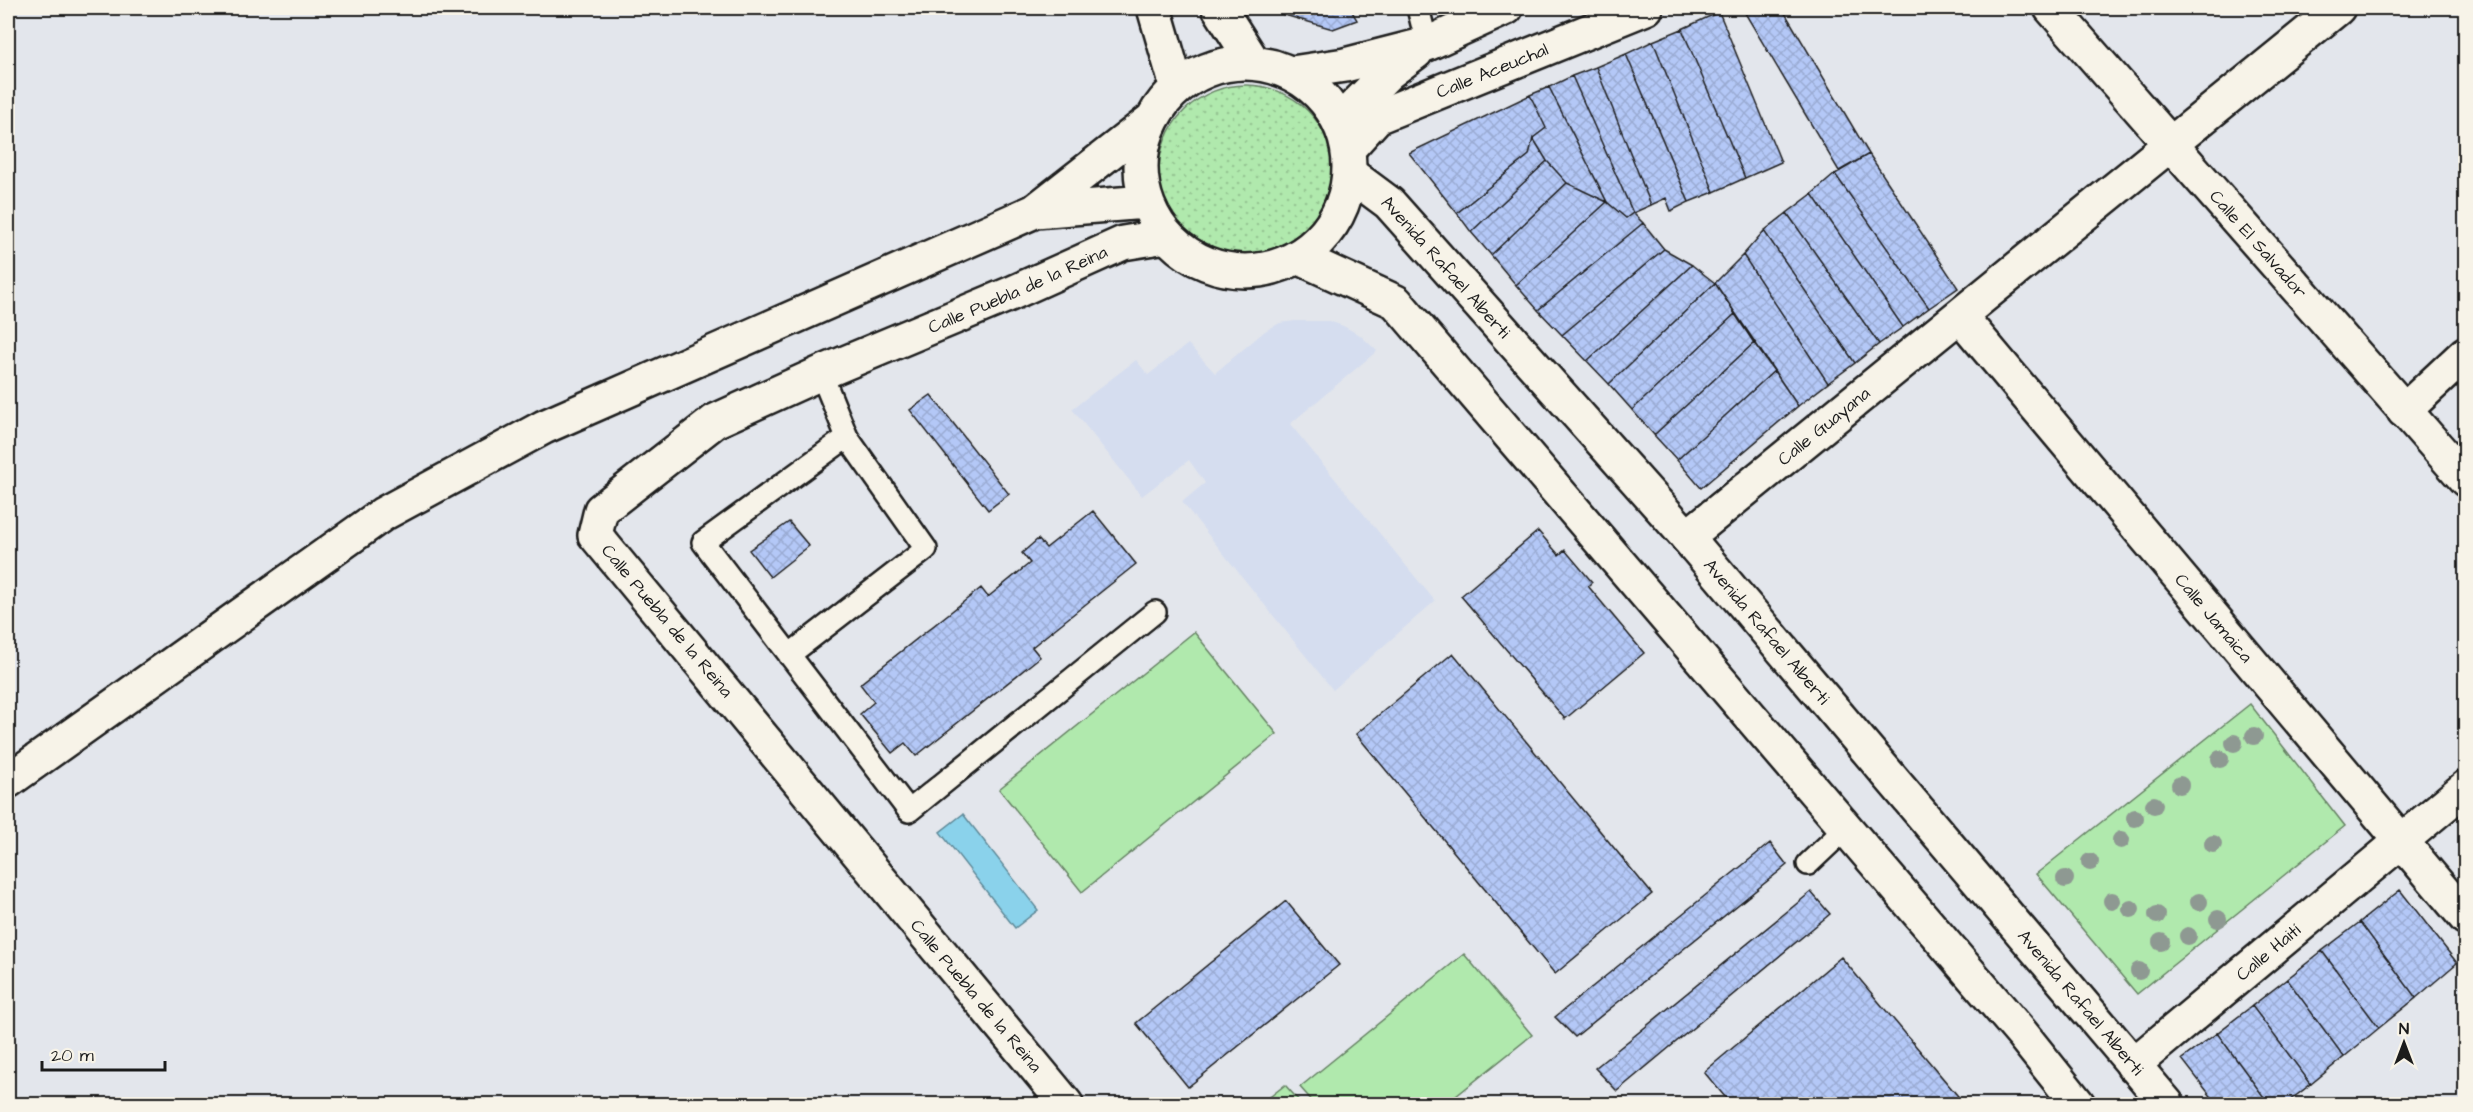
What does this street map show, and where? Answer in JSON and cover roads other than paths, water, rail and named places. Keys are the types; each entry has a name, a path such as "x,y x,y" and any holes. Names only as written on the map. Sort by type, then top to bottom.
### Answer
{"street":[{"path":"1154,8 1177,87"},
{"path":"1219,8 1254,63"},
{"path":"1292,74 1427,44 1506,8"},
{"name":"Calle Aceuchal","path":"1346,148 1377,117 1646,8"},
{"name":"Calle El Salvador","path":"2051,8 2466,480"},
{"name":"Calle Guayana","path":"1687,537 2338,8"},
{"path":"1346,148 1312,86 1292,74 1254,63 1226,64 1200,73 1177,87 1161,103 1150,121 1141,156 1140,175 1145,202 1166,236 1194,259 1228,270 1264,270 1298,257 1324,236 1342,207 1346,148 1388,73 1427,44"},
{"path":"8,781 383,514 544,427 1035,211 1150,121"},
{"name":"Avenida Rafael Alberti","path":"1346,148 1389,203 1687,537 2167,1104"},
{"path":"1035,211 1145,202"},
{"name":"Calle Puebla de la Reina","path":"1066,1104 596,535 601,510 715,421 1123,243 1166,236"},
{"path":"1298,257 1396,302 2022,1034 2068,1101"},
{"name":"Calle Jamaica","path":"1960,317 2466,918"},
{"path":"2404,411 2466,353"},
{"name":"Calle Haití","path":"2133,1065 2466,788"}],"lane":[{"path":"1418,8 1427,44"},
{"path":"789,655 926,549 847,436 821,373"},
{"path":"847,436 703,542 909,811 1155,612"},
{"path":"1808,864 1845,829"}],"water":[{"path":"963,814 1038,910 1015,928 940,832"}]}
